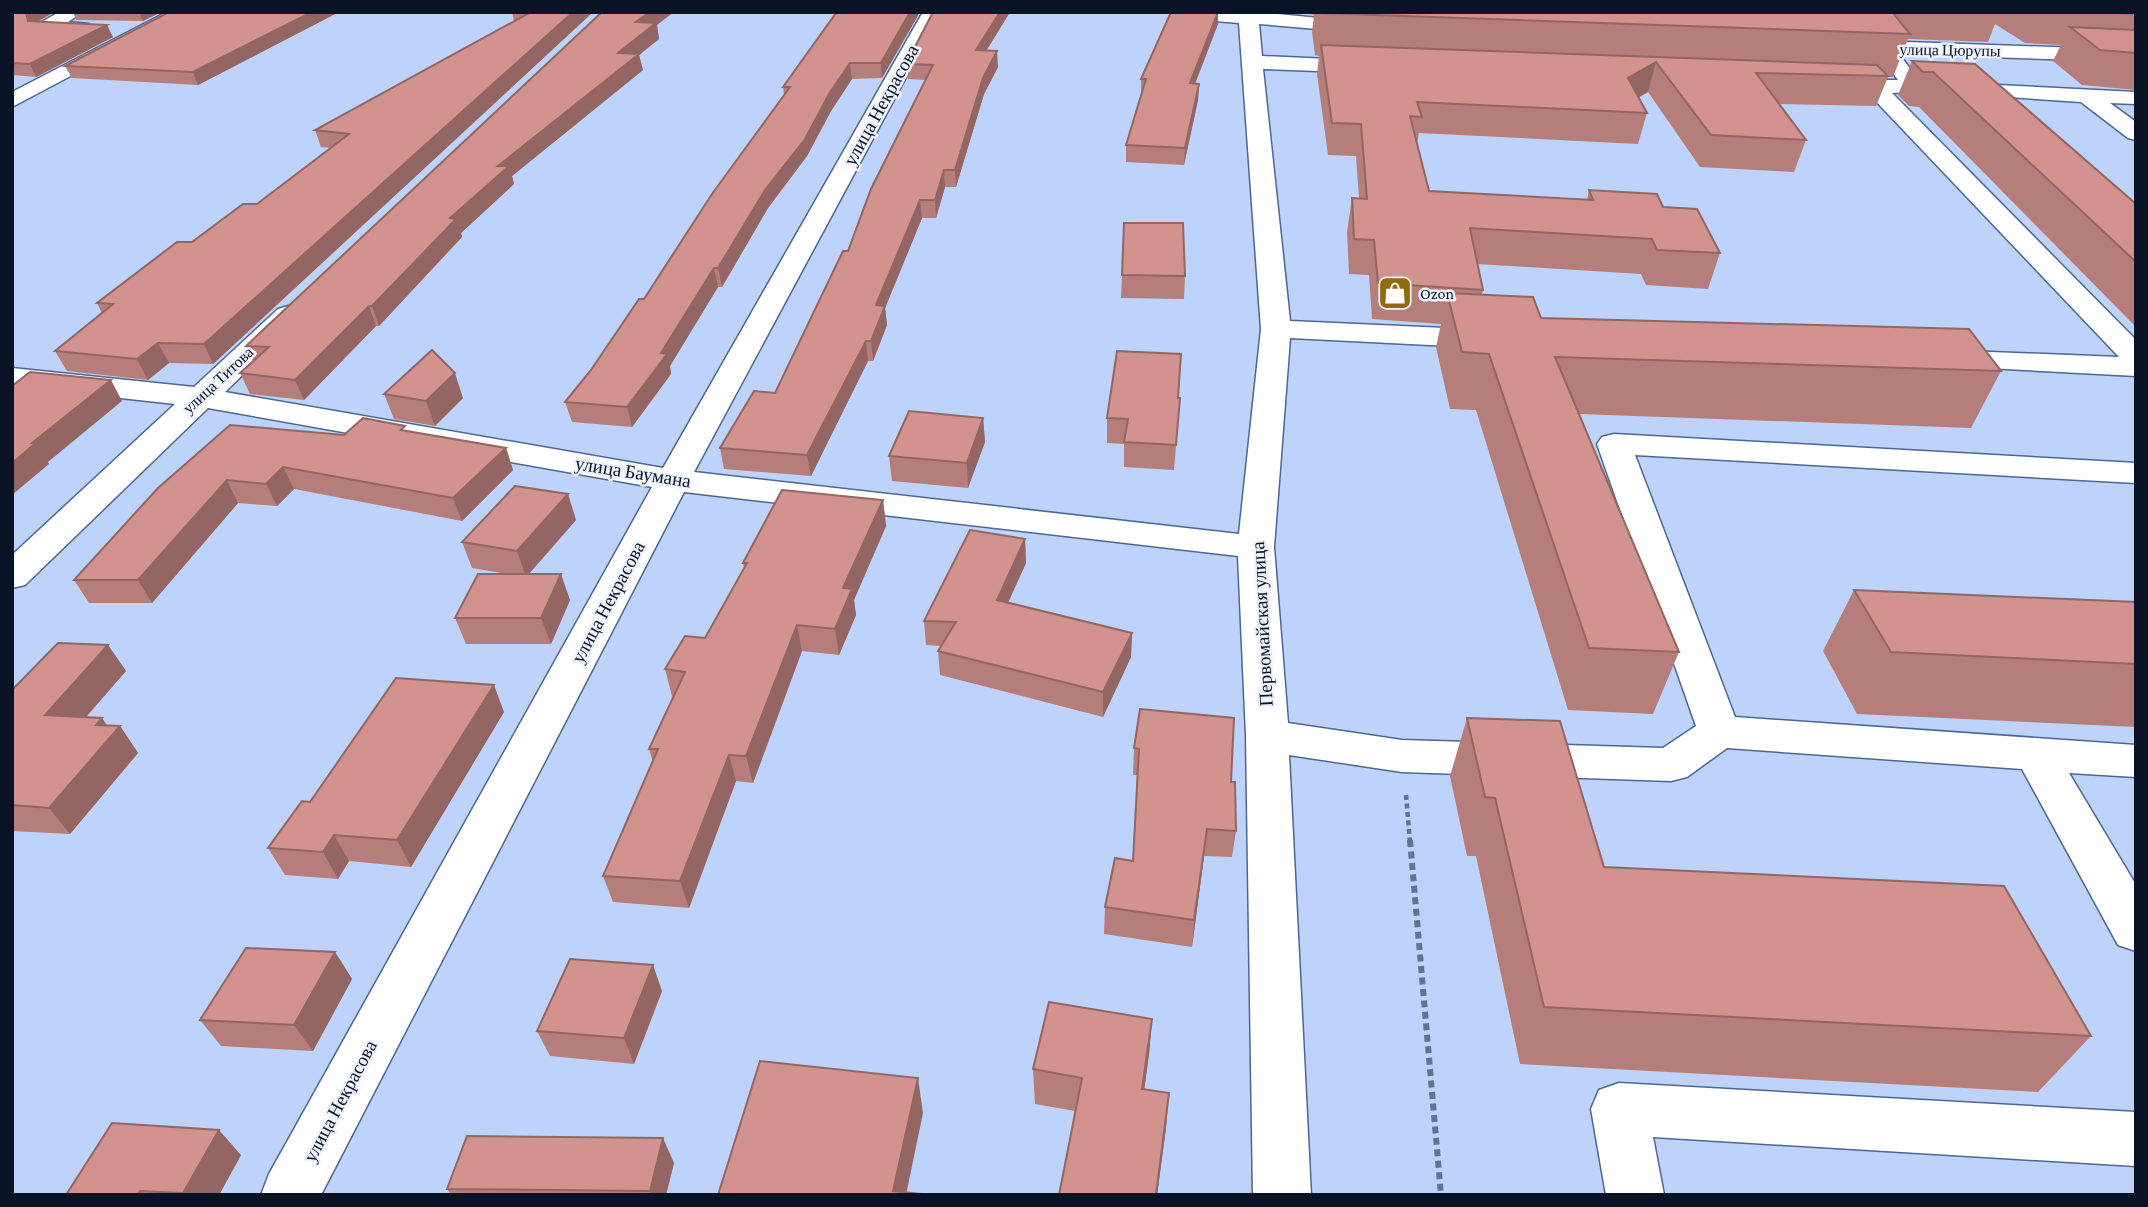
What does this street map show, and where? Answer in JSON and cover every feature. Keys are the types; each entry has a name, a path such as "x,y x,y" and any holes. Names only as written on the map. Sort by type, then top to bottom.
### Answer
{"street":[{"path":"74,12 43,27 147,30"},
{"path":"12,101 182,12"},
{"name":"улица Некрасова","path":"290,1195 673,480 932,12"},
{"path":"1178,12 1382,28"},
{"name":"Первомайская улица","path":"1248,16 1276,329 1256,547 1268,736 1282,1195"},
{"path":"1983,28 2018,51"},
{"name":"улица Цюрупы","path":"1831,46 2136,56"},
{"path":"1885,48 1913,87"},
{"path":"1252,62 1390,68"},
{"path":"1804,85 1913,87 2136,98"},
{"path":"1874,87 2134,366"},
{"path":"2087,96 2136,133"},
{"name":"улица Титова","path":"12,576 303,301"},
{"path":"1276,329 1523,340"},
{"path":"1909,357 2134,366"},
{"name":"улица Баумана","path":"12,377 201,397 673,480 1256,547"},
{"path":"1719,732 1614,443 2136,473"},
{"path":"1268,736 1402,756 1671,765 1719,732 2136,761"},
{"path":"2037,756 2136,930"},
{"path":"1635,1195 1619,1109 2136,1139"}],"path":[{"path":"1402,756 1441,1195"}],"building":[{"path":"12,12 27,12 28,21 107,25 30,64 12,63"},
{"path":"169,12 312,12 193,72 65,66"},
{"path":"531,12 573,12 204,344 158,343 137,359 55,351 113,304 97,303 177,242 192,242 243,204 257,204 349,134 315,130"},
{"path":"602,12 650,12 636,22 656,23 618,53 639,54 498,166 509,166 450,218 456,219 372,306 295,380 240,373 269,347 246,346"},
{"path":"910,12 881,63 850,63 829,94 805,139 765,190 718,268 714,268 661,353 667,354 627,407 565,402 591,370 639,299 644,299 712,194 790,87 783,87 836,13"},
{"path":"933,12 1000,12 976,50 997,51 983,78 955,170 944,170 935,200 920,200 876,305 885,306 871,341 866,341 807,455 720,448 754,391 775,393 843,251 848,251 871,189 933,65 906,64"},
{"path":"1171,12 1218,12 1190,83 1199,84 1185,148 1126,145 1146,79 1141,79"},
{"path":"2097,12 2136,12 2136,14"},
{"path":"1320,13 1893,13 1910,34"},
{"path":"2070,27 2136,30 2136,53 2100,50"},
{"path":"1321,45 1877,65 1888,76 1756,73 1806,140 1711,135 1656,62 1628,78 1647,113 1417,102 1422,117 1410,116 1429,191 1593,200 1589,190 1657,194 1663,207 1697,209 1720,253 1657,250 1652,239 1470,228 1483,290 1378,283 1374,240 1354,239 1352,198 1367,199 1361,124 1332,123"},
{"path":"1912,61 1975,64 2136,204 2136,262 1933,72 1923,72"},
{"path":"1124,223 1183,223 1185,276 1122,275"},
{"path":"1447,293 1533,297 1541,318 1969,329 2001,371 1555,357 1679,652 1589,648 1489,354 1462,352"},
{"path":"432,350 455,373 426,401 384,394"},
{"path":"1117,351 1181,354 1176,445 1124,442 1128,419 1107,418"},
{"path":"30,372 111,380 32,443 36,443 12,463 12,386"},
{"path":"909,411 983,418 967,463 889,456"},
{"path":"363,418 405,426 401,430 506,448 453,498 283,467 266,484 227,480 138,580 74,580 158,488 230,425 344,435"},
{"path":"515,486 568,494 517,551 462,542"},
{"path":"782,490 883,500 843,588 852,589 835,629 797,625 746,756 729,755 680,881 603,876 658,749 649,749 685,672 665,669 685,636 705,638 747,563 743,563"},
{"path":"970,530 1025,539 997,600 1132,633 1103,692 938,651 956,622 924,621"},
{"path":"478,574 561,574 541,618 455,618"},
{"path":"1854,590 2136,602 2136,664 1891,652"},
{"path":"58,643 108,645 45,715 102,718 96,725 120,726 49,808 12,805 12,690"},
{"path":"396,678 494,685 397,840 334,835 323,852 268,848 302,801 310,802"},
{"path":"1140,709 1234,718 1231,782 1235,782 1236,831 1207,829 1194,920 1105,907 1115,858 1133,861 1139,749 1134,748"},
{"path":"1467,718 1560,721 1604,867 2004,886 2091,1036 1544,1007 1495,798 1485,797"},
{"path":"246,948 335,952 294,1025 200,1020"},
{"path":"570,959 653,965 624,1038 537,1031"},
{"path":"1049,1002 1152,1019 1142,1089 1169,1093 1156,1195 1059,1195 1082,1078 1033,1069"},
{"path":"760,1061 918,1078 893,1191 931,1195 718,1195"},
{"path":"112,1123 219,1130 183,1193 140,1191 137,1195 66,1195"},
{"path":"467,1136 663,1138 650,1191 447,1189"}],"place":[{"name":"Ozon","path":"1395,293"}]}
